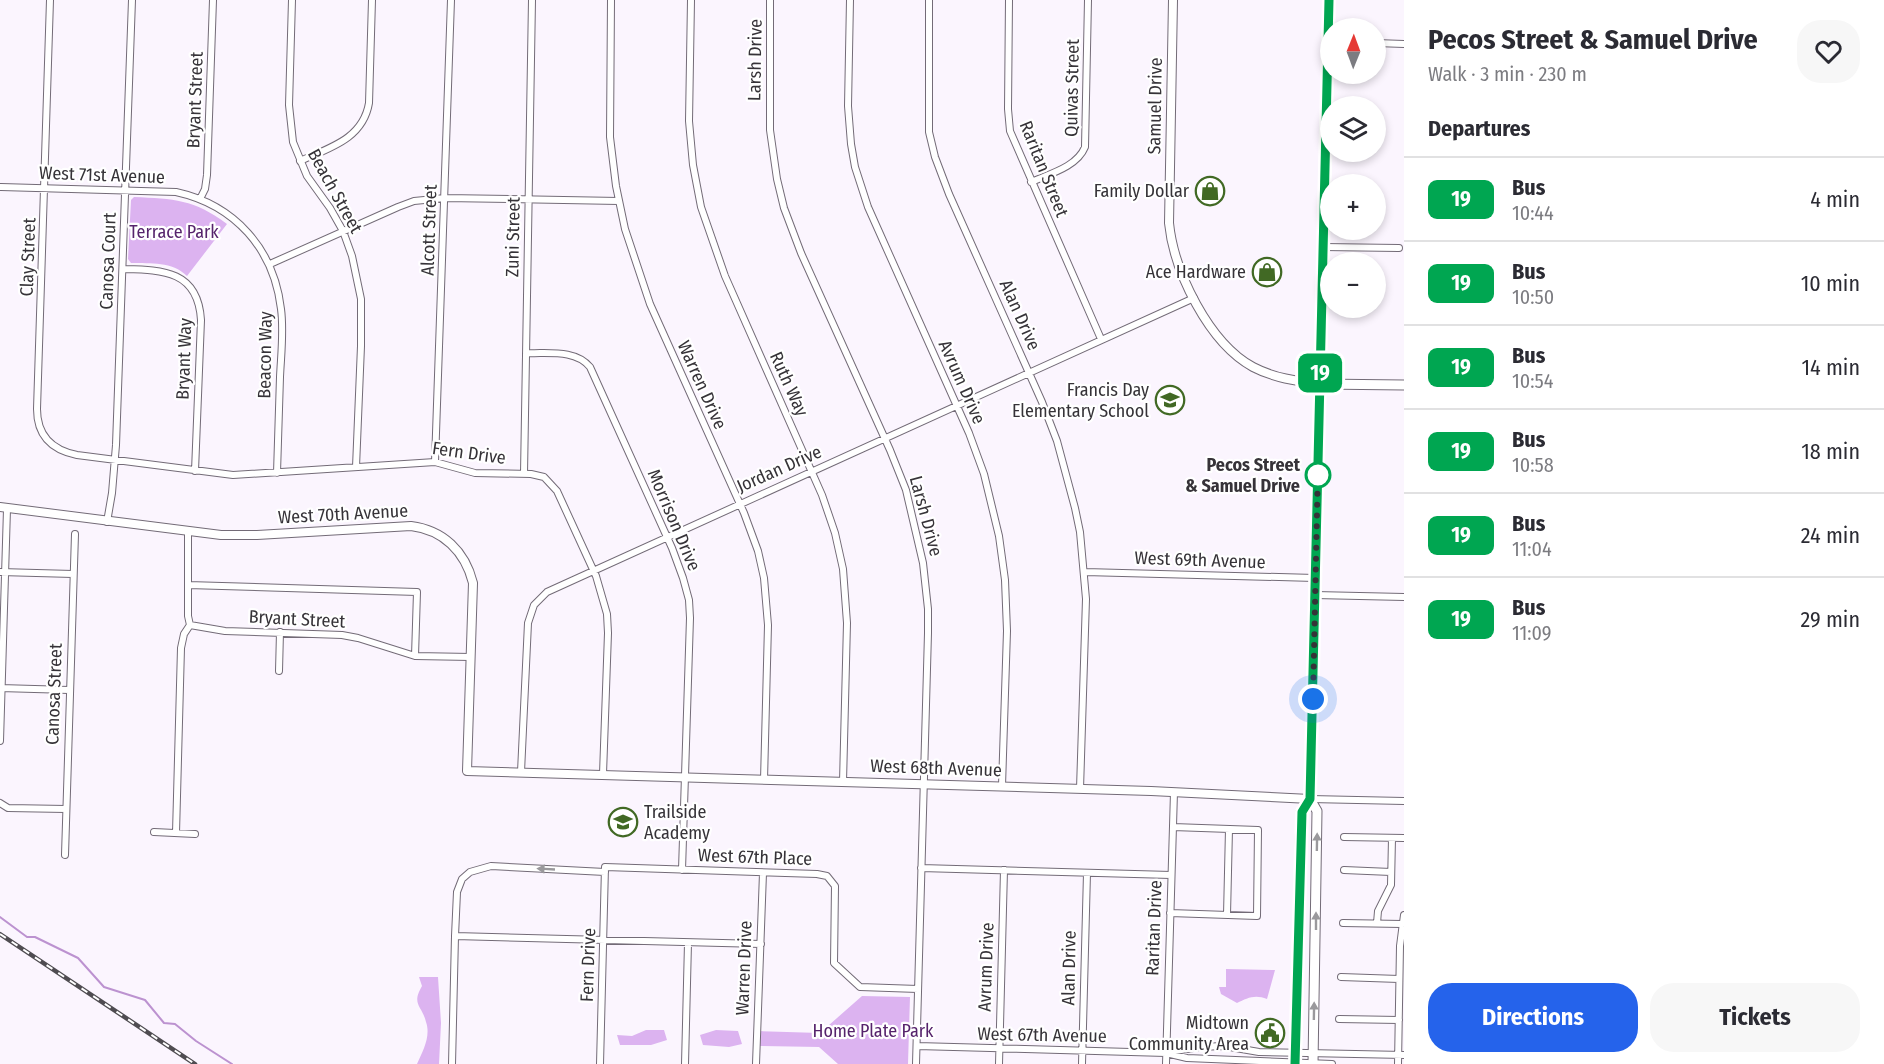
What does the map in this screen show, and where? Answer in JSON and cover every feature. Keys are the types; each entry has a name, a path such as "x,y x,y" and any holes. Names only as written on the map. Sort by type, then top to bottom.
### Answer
{"main road":[{"path":"1329,0 1329,18"},
{"path":"1296,1059 1302,812 1310,799 1328,84"},
{"path":"1320,384 1404,385"},
{"path":"1310,799 1317,811 1313,1060"}],"street":[{"name":"Clay Street","path":"50,0 38,422 45,438 58,449 77,455 115,459"},
{"name":"Canosa Court","path":"107,522 115,459 132,0"},
{"name":"Bryant Street","path":"200,199 205,189 207,175 213,0"},
{"name":"Beach Street","path":"292,0 290,121 293,142 307,176 343,231 356,273 362,314 356,467"},
{"path":"300,161 347,139 359,128 366,117 369,104 372,0"},
{"name":"Alcott Street","path":"435,462 451,0"},
{"name":"Zuni Street","path":"524,474 532,0"},
{"name":"Warren Drive","path":"611,0 610,137 619,201 633,255 650,304 740,503 758,551 767,604 764,780"},
{"name":"Ruth Way","path":"691,0 689,121 693,165 701,207 725,276 812,471 835,533 845,587 847,623 843,782"},
{"name":"Larsh Drive","path":"770,0 770,130 774,164 784,208 898,470 912,512 926,585 928,633 916,1064"},
{"name":"Avrum Drive","path":"850,0 848,106 855,167 877,226 980,461 994,511 1005,580 1007,631 1002,786"},
{"name":"Alan Drive","path":"929,0 928,116 933,150 949,194 1051,423 1077,516 1085,572 1087,612 1080,789"},
{"name":"Raritan Street","path":"1009,0 1009,124 1012,138 1101,339"},
{"name":"Quivas Street","path":"1031,182 1072,163 1082,155 1085,147 1088,0"},
{"name":"Samuel Drive","path":"1173,0 1169,223 1174,253 1194,298 1217,336 1242,360 1284,379 1320,384"},
{"path":"1386,43 1404,44"},
{"name":"West 71st Avenue","path":"2,187 176,192 200,199"},
{"path":"270,264 407,204 445,198 619,201"},
{"name":"Beacon Way","path":"200,199 219,209 245,229 256,241 270,264 276,283 282,311 277,473"},
{"path":"1323,247 1399,248"},
{"name":"Bryant Way","path":"123,269 159,270 172,273 189,285 199,303 201,320 195,471"},
{"name":"Jordan Drive","path":"521,772 529,617 534,605 547,592 1194,298"},
{"name":"Morrison Drive","path":"526,353 573,355 590,367 667,537 683,578 690,607 690,644 682,870"},
{"name":"Fern Drive","path":"115,459 232,475 435,462 475,473 524,474 544,477 552,484 593,570 603,598 608,624 603,774"},
{"path":"0,741 3,508"},
{"name":"West 70th Avenue","path":"3,508 188,532 246,536 411,526 435,532 453,545 471,576 473,596 467,771"},
{"path":"176,833 181,648 184,634 190,626 188,532"},
{"name":"Canosa Street","path":"65,855 75,534"},
{"name":"West 69th Avenue","path":"1085,572 1316,578"},
{"path":"3,573 73,574"},
{"path":"188,585 417,592 415,656"},
{"path":"1315,596 1404,597"},
{"name":"Bryant Street","path":"190,626 225,631 322,633 358,638 415,656 471,657"},
{"path":"279,671 280,632"},
{"path":"1,688 69,690"},
{"name":"West 68th Avenue","path":"467,771 1002,786 1404,801"},
{"name":"Raritan Drive","path":"1166,1064 1174,792"},
{"path":"0,803 8,808 66,809"},
{"path":"1170,913 1257,916 1258,830 1173,827"},
{"path":"1227,915 1229,829"},
{"path":"154,832 195,834"},
{"path":"1344,837 1404,838"},
{"path":"1377,923 1378,911 1391,885 1392,838"},
{"name":"West 67th Place","path":"452,1064 457,892 462,879 470,872 491,866 827,876 835,886 834,963 860,987 918,988"},
{"path":"921,868 1171,875"},
{"name":"Fern Drive","path":"600,1064 605,870"},
{"name":"Avrum Drive","path":"999,1064 1004,870"},
{"path":"1344,870 1391,872"},
{"name":"Warren Drive","path":"756,1064 763,873"},
{"name":"Alan Drive","path":"1082,1064 1087,873"},
{"path":"1398,1064 1401,1055 1399,1020 1404,915"},
{"path":"1343,923 1402,924"},
{"path":"455,936 761,945"},
{"path":"684,1064 688,944"},
{"path":"1341,977 1400,979"},
{"path":"1339,1019 1399,1020"},
{"name":"West 67th Avenue","path":"917,1046 1166,1053 1199,1047 1224,1046 1296,1059"},
{"name":"West 67th Avenue","path":"1166,1053 1187,1058 1313,1060 1401,1055"},
{"name":"West 67th Avenue","path":"1313,1060 1332,1064"}],"green space":[{"name":"Terrace Park","path":"134,197 194,205 227,224 187,276 168,266 131,263 128,259 131,200"},
{"path":"1226,969 1275,970 1267,999 1255,997 1237,1003 1221,994 1219,987 1226,987"},
{"path":"419,977 438,977 441,1023 439,1064 417,1064 428,1033 417,1001 422,986"},
{"name":"Home Plate Park","path":"862,996 910,997 908,1064 838,1064 819,1047 757,1046 757,1031 820,1033"},
{"path":"646,1030 664,1030 667,1040 651,1045 620,1045 617,1035 632,1036"},
{"path":"716,1030 738,1031 742,1044 729,1047 703,1045 700,1035"}],"waterway":[{"path":"0,917 27,937 35,937 78,958 104,987 145,1000 164,1023 175,1024 196,1041 232,1064"}],"railway":[{"path":"0,934 195,1064"}],"bus line":[{"name":"19","path":"1295,1064 1302,812 1310,799 1329,0"}],"place":[{"name":"Family Dollar","path":"1210,191"},
{"name":"Ace Hardware","path":"1267,272"},
{"name":"Francis Day Elementary School","path":"1170,400"},
{"name":"Pecos Street & Samuel Drive","path":"1318,475"},
{"name":"Trailside Academy","path":"623,822"},
{"name":"Midtown Community Area","path":"1270,1033"}],"route":[{"path":"1313,699 1318,465 1318,475"}]}
